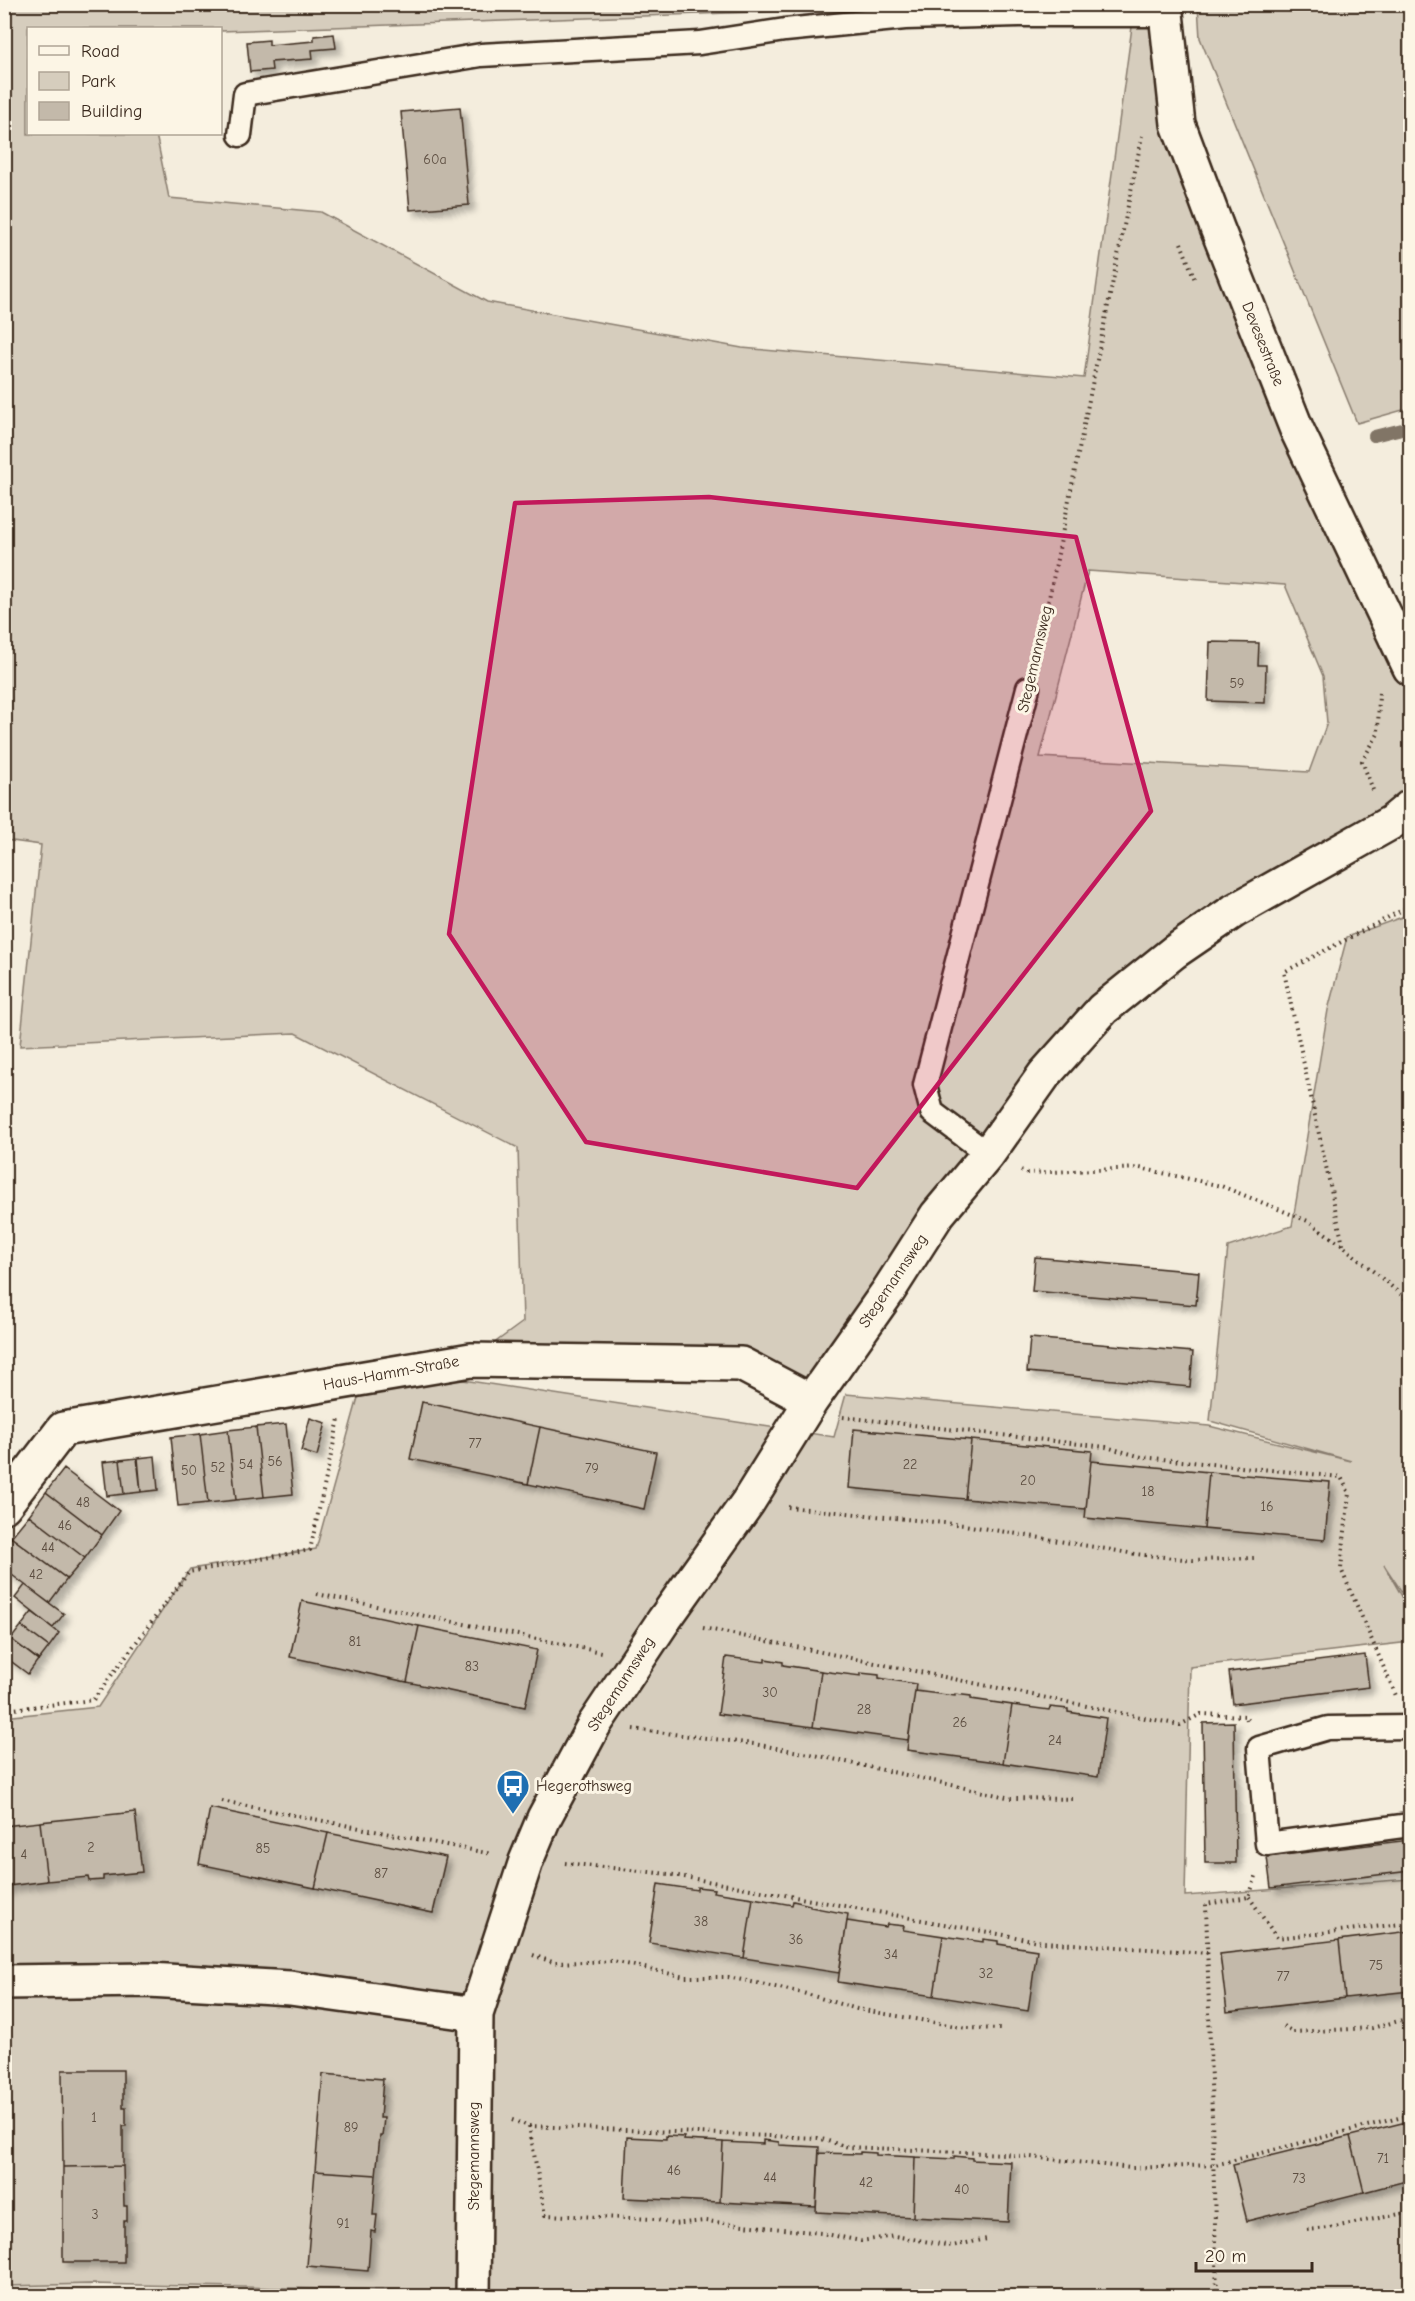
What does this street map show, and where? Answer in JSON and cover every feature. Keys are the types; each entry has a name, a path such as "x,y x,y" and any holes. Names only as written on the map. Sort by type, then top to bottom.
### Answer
{"street":[{"name":"Devesestraße","path":"1165,10 1179,124 1217,228 1297,430 1410,668"},
{"name":"Stegemannsweg","path":"473,2296 476,2014 526,1861 544,1818 594,1725 637,1659 748,1502 807,1407 889,1290 937,1215 987,1154 1044,1075 1103,1009 1174,952 1234,911 1392,822 1410,807"},
{"name":"Haus-Hamm-Straße","path":"4,1506 63,1429 471,1360 741,1364 807,1407"},
{"path":"4,1982 150,1980 290,1988 476,2014"}],"lane":[{"path":"240,135 245,94 481,55 700,44 785,30 905,18 1165,10"},
{"name":"Stegemannsweg","path":"987,1154 932,1112 925,1085 1028,688"},
{"path":"1410,1727 1328,1728 1258,1748 1267,1844 1410,1825"}],"path":[{"name":"Stegemannsweg","path":"1028,688 1051,589 1143,132"},
{"path":"1343,1246 1284,972 1410,906"},
{"path":"987,1154 1027,1173 1140,1168 1221,1186 1308,1221 1343,1246 1410,1302"},
{"path":"4,1710 93,1700 189,1572 310,1550 347,1380"},
{"path":"807,1407 1106,1446 1142,1457 1341,1477 1349,1493 1341,1569 1410,1727"},
{"path":"748,1502 964,1525 1135,1554 1193,1560 1255,1558"},
{"path":"317,1594 637,1659"},
{"path":"664,1620 1180,1725 1201,1714 1246,1716 1258,1748"},
{"path":"594,1725 754,1744 1011,1798 1076,1798"},
{"path":"222,1801 526,1861 604,1866 668,1874 1043,1942 1208,1953"},
{"path":"1249,1898 1267,1844"},
{"path":"1249,1898 1277,1938 1410,1923"},
{"path":"1217,2296 1206,1904 1249,1898"},
{"path":"499,1943 555,1963 613,1961 685,1977 728,1977 802,1993 857,2009 968,2028 1001,2029"},
{"path":"1283,2026 1293,2032 1372,2028 1410,2018"},
{"path":"474,2105 529,2126 818,2138 848,2147 1004,2154 1131,2168 1215,2165 1410,2115"},
{"path":"529,2126 545,2216 654,2219 672,2224 705,2221 821,2234 861,2241 895,2236 952,2246 987,2239"},
{"path":"1307,2230 1329,2228 1410,2212"}],"highlighted area":[{"path":"709,497 1076,537 1151,811 857,1188 586,1142 449,934 515,503"}],"shaded area":[{"path":"90,2284 90,2296 5,2296 4,2286"}],"green space":[{"path":"5,5 954,5 222,31 222,27 27,27 27,135 156,135 169,198 321,212 487,302 742,348 1084,378 1135,5 1152,14 1217,228 1410,668 1410,807 1103,1009 811,1401 741,1364 471,1360 523,1322 518,1148 295,1033 20,1046 41,845 5,840","holes":["1088,571 1285,585 1323,676 1327,723 1309,772 1040,757"]},
{"path":"1198,5 1410,5 1410,408 1357,423 1200,38"},
{"path":"1410,914 1410,1604 1384,1565 1410,1610 1410,1642 1190,1667 1185,1896 1410,1879 1410,2296 507,2296 428,2291 90,2284 5,2286 4,1717 98,1707 190,1569 316,1549 359,1394 450,1378 834,1437 846,1394 1209,1426 1351,1461 1210,1421 1228,1247 1292,1226 1328,1010 1347,937"}],"building":[{"path":"334,34 336,48 312,50 313,59 271,62 272,70 250,72 247,42 269,40 269,45 314,41 314,36"},
{"path":"460,107 469,205 410,210 401,112"},
{"path":"1210,642 1259,643 1258,665 1266,665 1265,703 1208,701"},
{"path":"1035,1257 1199,1272 1196,1305 1032,1291"},
{"path":"1030,1338 1193,1352 1190,1387 1027,1372"},
{"path":"422,1402 540,1427 528,1484 410,1459"},
{"path":"310,1418 326,1423 317,1456 301,1451"},
{"path":"286,1424 293,1494 264,1497 256,1427"},
{"path":"256,1427 264,1497 236,1500 228,1430"},
{"path":"540,1427 656,1452 644,1509 528,1484"},
{"path":"854,1429 971,1440 965,1499 849,1488"},
{"path":"228,1430 236,1500 208,1503 200,1434"},
{"path":"200,1434 208,1503 178,1506 171,1437"},
{"path":"971,1440 1092,1451 1086,1509 965,1499"},
{"path":"155,1456 158,1490 141,1492 138,1458"},
{"path":"137,1458 141,1492 124,1494 120,1460"},
{"path":"120,1460 124,1494 107,1496 103,1462"},
{"path":"1091,1461 1209,1472 1204,1529 1085,1518"},
{"path":"64,1469 119,1511 102,1535 46,1492"},
{"path":"1209,1472 1330,1482 1325,1540 1204,1529"},
{"path":"46,1492 102,1535 85,1558 29,1515"},
{"path":"29,1515 85,1558 67,1579 11,1537"},
{"path":"11,1537 67,1579 49,1603 4,1569 4,1546"},
{"path":"25,1585 64,1614 53,1628 15,1598"},
{"path":"302,1601 419,1626 407,1682 290,1657"},
{"path":"32,1612 59,1633 49,1647 21,1626"},
{"path":"21,1626 49,1647 39,1660 11,1639"},
{"path":"419,1626 537,1650 525,1707 407,1682"},
{"path":"11,1639 38,1660 28,1674 4,1656 4,1648"},
{"path":"1365,1655 1369,1687 1233,1704 1229,1672"},
{"path":"726,1657 765,1662 765,1659 783,1662 783,1665 821,1671 813,1727 718,1714"},
{"path":"821,1671 861,1676 861,1673 879,1675 879,1678 916,1684 908,1740 813,1727"},
{"path":"915,1691 971,1696 971,1699 1012,1705 1003,1763 907,1750"},
{"path":"1012,1705 1049,1710 1050,1707 1068,1709 1068,1712 1106,1718 1098,1777 1003,1763"},
{"path":"1234,1722 1236,1863 1205,1863 1203,1723"},
{"path":"210,1808 328,1833 315,1888 199,1864"},
{"path":"135,1812 142,1872 103,1876 103,1880 89,1881 88,1877 47,1881 40,1822"},
{"path":"40,1822 47,1881 8,1886 8,1890 4,1890 4,1826"},
{"path":"328,1833 446,1857 433,1913 315,1888"},
{"path":"1410,1840 1410,1871 1271,1888 1267,1857"},
{"path":"658,1884 697,1890 697,1887 714,1889 713,1892 753,1898 744,1958 649,1943"},
{"path":"753,1898 792,1905 793,1901 810,1905 810,1907 848,1914 839,1973 744,1958"},
{"path":"847,1921 886,1927 887,1924 904,1926 903,1930 943,1936 934,1996 838,1982"},
{"path":"1410,1931 1410,1991 1345,1998 1339,1940"},
{"path":"943,1936 983,1942 983,1939 998,1941 998,1944 1037,1950 1028,2011 934,1996"},
{"path":"1339,1940 1345,1998 1227,2012 1220,1954"},
{"path":"62,2070 123,2070 123,2108 126,2108 126,2126 123,2126 123,2166 63,2167"},
{"path":"323,2074 383,2079 380,2118 384,2118 376,2175 315,2171"},
{"path":"1410,2121 1410,2180 1364,2192 1350,2136"},
{"path":"666,2136 684,2137 683,2140 723,2142 720,2202 624,2198 627,2137 666,2139"},
{"path":"1350,2136 1364,2192 1247,2221 1233,2165"},
{"path":"763,2140 779,2142 779,2145 819,2147 816,2207 720,2202 723,2142 763,2144"},
{"path":"860,2152 915,2157 913,2217 816,2212 819,2153 860,2154"},
{"path":"954,2156 972,2158 972,2160 1011,2162 1008,2222 913,2217 915,2157 954,2159"},
{"path":"123,2166 124,2206 127,2206 127,2221 124,2221 124,2262 63,2262 63,2167"},
{"path":"315,2171 376,2175 373,2215 377,2215 375,2232 371,2231 368,2271 307,2266"}],"waterway":[{"path":"1374,436 1410,427"}],"place":[{"name":"Hegerothsweg","path":"513,1815"}]}
